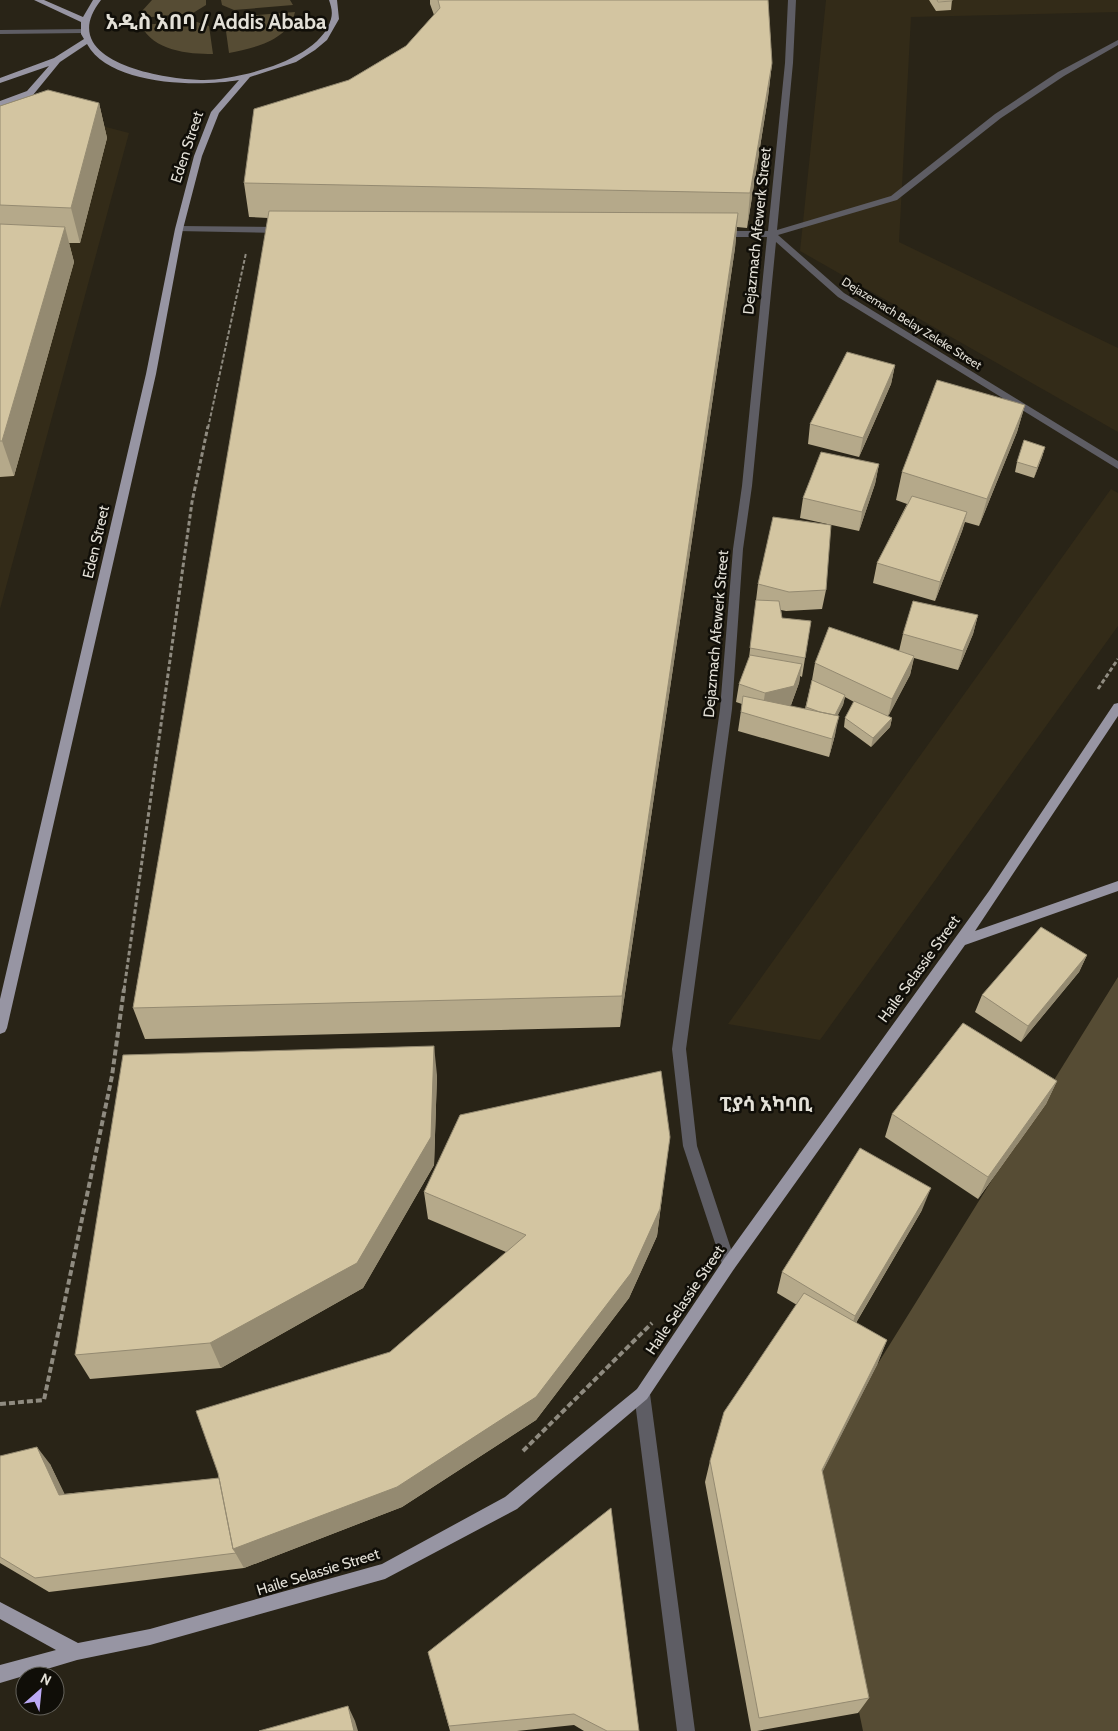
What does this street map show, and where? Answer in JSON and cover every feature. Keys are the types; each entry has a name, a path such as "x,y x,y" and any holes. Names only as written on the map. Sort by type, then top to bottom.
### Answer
{"main road":[{"path":"38,0 85,22"},
{"path":"97,0 92,5 85,22 84,31 100,56 123,69 146,76 206,82 246,76 279,66 306,53 325,38 336,17 333,0"},
{"path":"0,81 58,60 88,40"},
{"path":"0,104 30,93 58,60"},
{"name":"Eden Street","path":"0,1028 122,505 151,374 179,229 206,130 215,112 246,76"},
{"name":"Haile Selassie Street","path":"0,1674 78,1652 150,1637 385,1571 511,1503 642,1394 729,1264 993,895 1118,707"},
{"path":"960,941 1118,886"},
{"path":"0,1610 78,1652"}],"street":[{"name":"Dejazmach Afewerk Street","path":"729,1264 690,1146 679,1049 726,709 738,549 747,486 789,63 792,0"},
{"path":"0,32 84,31"},
{"path":"713,234 772,234 894,198 998,116 1061,74 1118,42"},
{"path":"179,229 290,230"},
{"name":"Dejazemach Belay Zeleke Street","path":"772,234 841,295 1118,466"},
{"path":"642,1394 686,1731"}],"path":[{"path":"0,1404 44,1400 112,1076 192,502 250,230"},
{"path":"1096,692 1118,659"},
{"path":"520,1454 647,1330 658,1315"}],"shaded area":[{"path":"152,0 206,0 206,5 193,13 141,18 142,11"},
{"path":"221,0 290,0 293,5 234,10 222,5"},
{"path":"826,0 1118,0 1118,12 911,17 899,242 1118,348 1118,432 800,251"},
{"path":"295,12 286,30 278,36 249,49 229,53 225,24 234,17"},
{"path":"194,21 209,26 213,54 182,52 162,46 147,34 141,25"},
{"path":"56,114 129,133 0,609 0,134"},
{"path":"1111,489 1118,493 1118,626 820,1040 728,1024"},
{"path":"1118,977 1118,1731 863,1731 813,1491 877,1365"}],"building":[{"path":"438,0 768,0 772,63 750,193 244,183 254,109 349,80 406,46 440,8"},
{"path":"937,0 952,0 952,1 938,2"},
{"path":"48,90 99,103 71,208 0,205 0,106"},
{"path":"269,211 738,213 622,996 133,1008"},
{"path":"0,224 65,227 2,441 0,441"},
{"path":"847,352 895,365 863,438 810,424"},
{"path":"937,380 1025,405 987,499 902,472"},
{"path":"1024,440 1045,447 1037,468 1017,462"},
{"path":"821,452 879,464 862,512 803,498"},
{"path":"912,496 967,512 940,582 877,563"},
{"path":"773,517 831,525 826,590 789,592 758,584"},
{"path":"756,600 779,601 782,618 811,621 805,658 750,648"},
{"path":"913,601 978,615 963,651 903,634"},
{"path":"829,627 914,656 892,699 815,663"},
{"path":"750,655 802,664 794,686 765,693 739,684"},
{"path":"812,680 845,695 835,715 806,707"},
{"path":"743,696 839,716 832,739 741,712"},
{"path":"854,701 892,718 873,738 845,718"},
{"path":"1041,927 1087,955 1028,1026 982,995"},
{"path":"963,1023 1057,1081 988,1177 892,1114"},
{"path":"434,1046 431,1137 357,1263 210,1343 75,1355 123,1055"},
{"path":"661,1071 670,1137 660,1209 631,1273 536,1397 397,1487 233,1549 218,1473 196,1411 390,1352 526,1235 424,1192 460,1115"},
{"path":"860,1148 931,1188 855,1316 782,1272"},
{"path":"804,1293 887,1340 822,1470 869,1698 759,1718 710,1461 724,1412"},
{"path":"37,1447 59,1495 219,1478 233,1549 236,1553 35,1578 0,1557 0,1456"},
{"path":"611,1508 639,1731 607,1731 574,1714 449,1726 428,1652"},
{"path":"348,1706 354,1731 259,1731"}],"district":[{"name":"አዲስ አበባ / Addis Ababa","path":"216,21"},
{"name":"ፒያሳ አካባቢ","path":"766,1104"}]}
